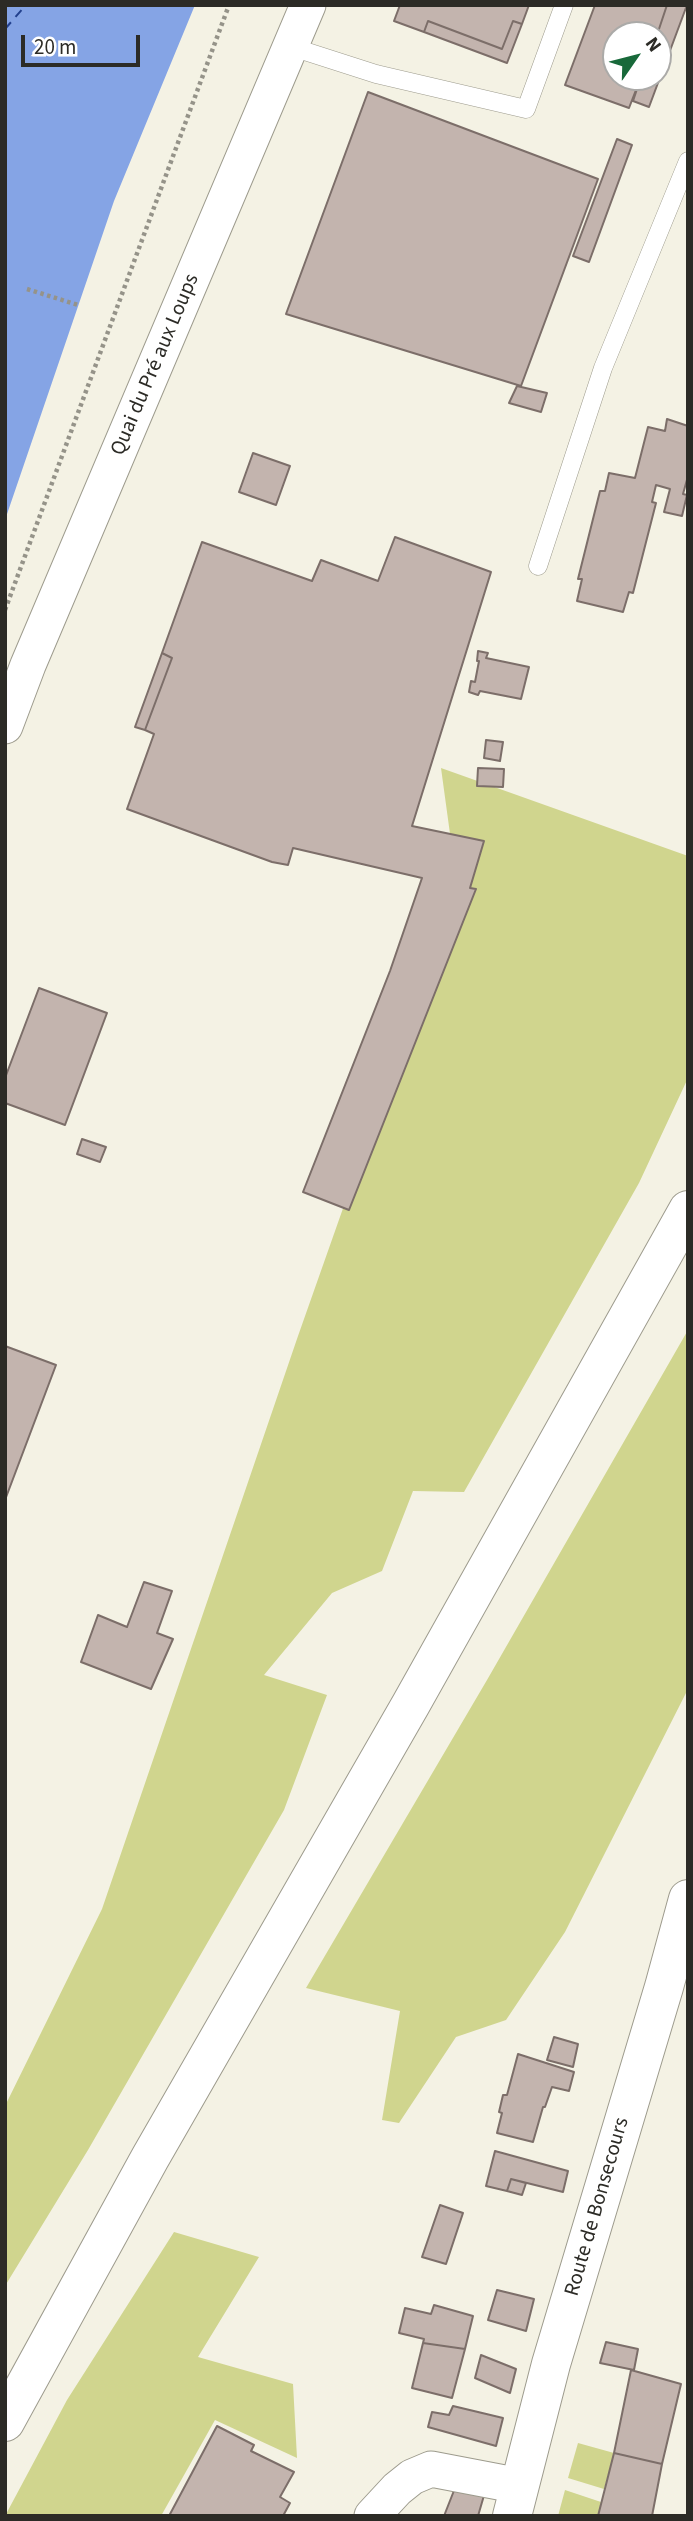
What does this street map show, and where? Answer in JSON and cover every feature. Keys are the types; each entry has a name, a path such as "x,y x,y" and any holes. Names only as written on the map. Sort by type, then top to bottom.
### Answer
{"main road":[{"path":"5,2422 150,2158 411,1704 688,1210"},
{"name":"Route de Bonsecours","path":"516,2501 551,2364 688,1899"}],"street":[{"name":"Quai du Pré aux Loups","path":"5,726 28,665 308,5"},
{"path":"372,2516 412,2477 431,2469 516,2501"}],"lane":[{"path":"292,47 376,74 526,109 564,5"},
{"path":"538,566 603,368 688,161"}],"path":[{"path":"5,610 229,5"},
{"path":"27,289 78,305"}],"green space":[{"path":"441,768 688,856 688,1078 639,1183 464,1492 413,1491 382,1571 332,1593 264,1675 327,1695 284,1810 88,2150 5,2286 5,2106 102,1909 298,1336 457,885"},
{"path":"688,1330 688,1689 565,1932 506,2020 456,2037 399,2123 382,2120 400,2011 306,1988"},
{"path":"174,2232 259,2257 198,2357 293,2384 297,2458 215,2420 161,2516 5,2516 67,2400"},
{"path":"578,2443 614,2453 604,2489 568,2478"},
{"path":"565,2490 601,2502 598,2516 558,2516"}],"water":[{"path":"5,5 195,5 114,201 5,520"}],"building":[{"path":"400,5 529,5 522,24 513,21 502,49 428,21 424,32 394,21"},
{"path":"595,5 667,5 662,21 602,21 602,91 636,91 629,108 565,85"},
{"path":"667,5 687,5 672,45 672,21 662,21"},
{"path":"428,21 502,49 513,21 522,24 507,63 424,32"},
{"path":"636,91 655,91 649,107 633,101"},
{"path":"368,92 598,179 521,386 286,314"},
{"path":"617,139 632,145 589,262 573,256"},
{"path":"517,386 547,393 541,412 509,403"},
{"path":"667,419 688,426 688,476 683,494 687,495 682,516 664,512 670,489 656,485 652,502 656,503 633,593 629,592 623,612 577,601 582,579 578,579 600,491 605,491 609,473 635,478 648,427 665,431"},
{"path":"253,453 290,466 276,505 239,492"},
{"path":"395,537 491,572 412,826 484,841 470,888 476,889 349,1210 303,1192 390,971 422,878 293,848 288,865 272,862 127,809 154,734 145,730 172,658 162,653 202,542 312,581 321,560 378,581"},
{"path":"478,651 488,653 486,658 529,667 521,699 480,691 478,695 469,692 471,681 475,682"},
{"path":"162,653 172,658 145,730 135,727"},
{"path":"486,740 503,742 500,761 484,758"},
{"path":"478,768 504,769 503,787 477,786"},
{"path":"39,988 107,1013 65,1125 5,1103 5,1078"},
{"path":"82,1139 106,1147 100,1162 77,1154"},
{"path":"5,1346 56,1365 5,1500"},
{"path":"144,1582 172,1591 157,1633 173,1639 151,1689 81,1662 98,1615 127,1627"},
{"path":"554,2037 578,2044 573,2067 547,2060"},
{"path":"518,2054 574,2072 569,2091 552,2087 533,2142 497,2133 503,2095 507,2095"},
{"path":"495,2151 568,2171 563,2192 511,2179 507,2191 486,2186"},
{"path":"511,2179 526,2183 522,2195 507,2191"},
{"path":"440,2205 463,2213 446,2264 422,2257"},
{"path":"497,2290 534,2299 526,2331 488,2320"},
{"path":"434,2305 473,2316 465,2349 423,2343 424,2339 399,2333 405,2308 431,2314"},
{"path":"606,2342 638,2349 634,2370 600,2363"},
{"path":"423,2343 465,2349 452,2398 412,2388"},
{"path":"481,2355 516,2369 510,2393 475,2378"},
{"path":"631,2370 681,2384 662,2464 614,2453"},
{"path":"453,2406 503,2418 496,2446 428,2427 432,2412 449,2415"},
{"path":"217,2426 254,2445 251,2451 294,2472 280,2497 290,2503 283,2516 169,2516"},
{"path":"614,2453 662,2464 652,2516 598,2516"},
{"path":"455,2488 485,2492 478,2516 444,2516"}],"ferry route":[{"path":"5,29 26,5"}]}
